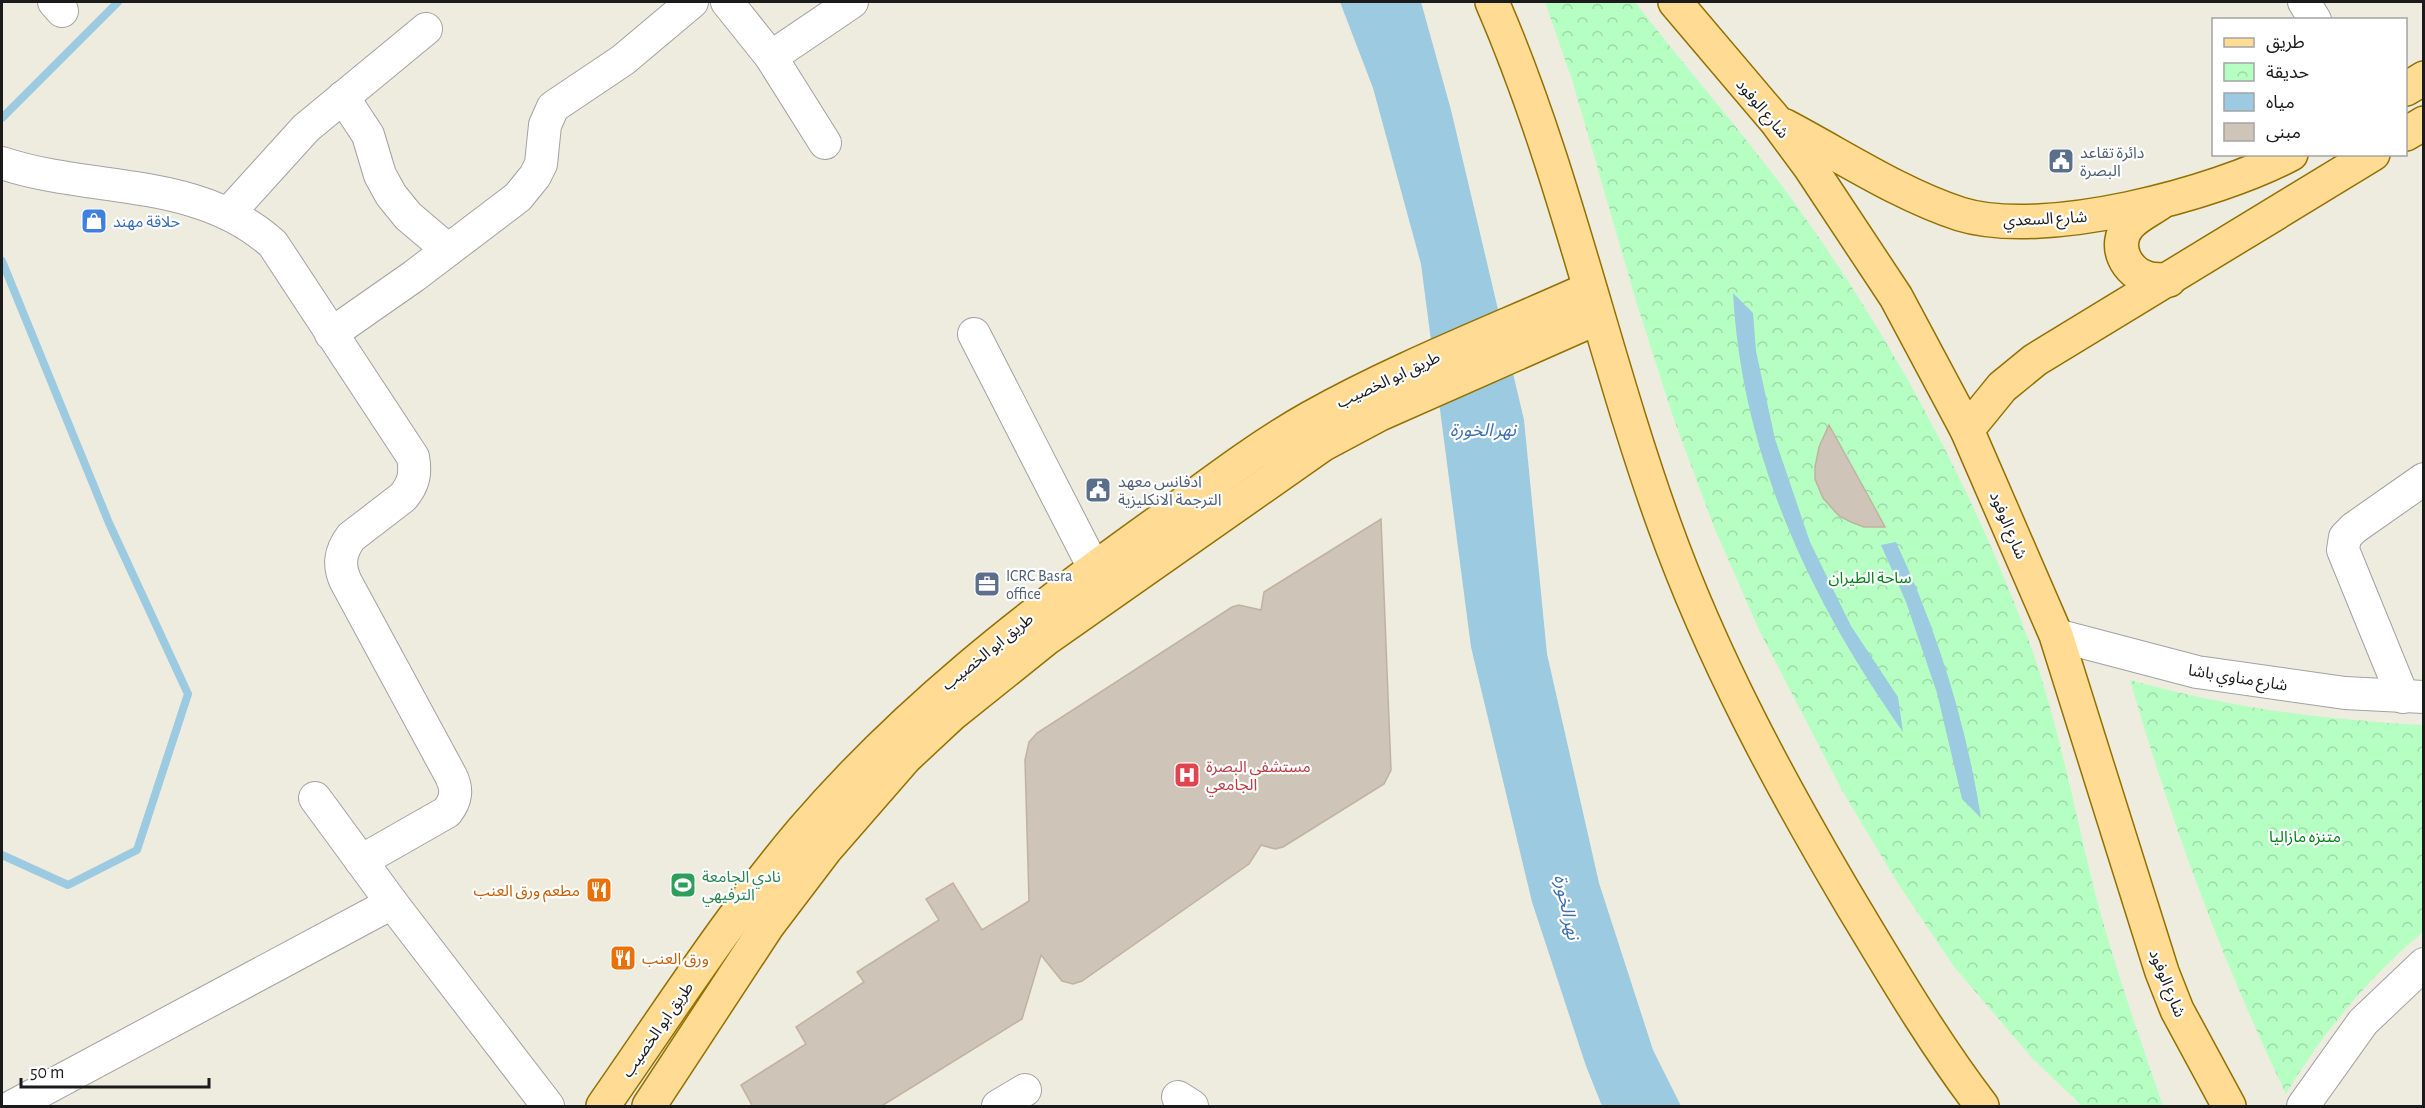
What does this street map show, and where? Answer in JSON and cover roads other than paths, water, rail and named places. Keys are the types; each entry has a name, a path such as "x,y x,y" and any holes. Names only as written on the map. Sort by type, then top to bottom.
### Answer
{"main road":[{"path":"1492,2 1535,115 1663,523 1698,615 1739,700 1805,826 1915,1010 1982,1107"},
{"name":"شارع الوفود","path":"1675,2 1776,121 1896,297 1967,430 2056,635 2162,972 2177,1010 2229,1107"},
{"path":"2407,88 2424,78"},
{"name":"شارع السعدي","path":"1776,121 1929,201 1961,214 1990,220 2022,222 2096,215 2166,199 2233,178 2286,156"},
{"path":"2407,133 2424,123"},
{"path":"1967,430 2002,387 2018,372 2370,156"},
{"path":"2166,199 2130,224 2125,230 2121,247 2126,263 2137,273 2150,279 2169,280"},
{"name":"طريق ابو الخصيب","path":"649,1107 768,925 864,802 951,715 998,675 1294,463 1351,429 1424,379 1593,303"},
{"name":"طريق ابو الخصيب","path":"603,1107 741,907 816,816 887,739 982,654 1094,568 1305,420 1368,387 1424,379"},
{"path":"741,907 768,925"},
{"path":"2198,1107 2209,1073"}],"street":[{"path":"331,333 518,197 535,176 541,164 545,125 553,107 623,60 693,2"},
{"path":"727,2 771,57 825,143"},
{"path":"771,57 852,2"},
{"path":"2304,2 2314,18"},
{"path":"228,214 306,128 426,29"},
{"path":"343,98 368,135 380,175 391,195 419,227 448,250"},
{"path":"2,163 35,171 138,187 228,214 254,227 273,244 407,448 415,468 414,479 403,497 351,537 345,544 340,564 342,574 451,776 456,791 455,799 447,812 361,861"},
{"path":"975,334 1094,568"},
{"path":"2414,697 2343,550 2345,537 2354,528 2424,479"},
{"name":"شارع مناوي باشا","path":"2056,635 2197,672 2345,693 2414,697"},
{"path":"315,798 548,1107"},
{"path":"13,1107 392,903"},
{"path":"2303,1107 2363,1022 2424,964"},
{"path":"998,1107 1025,1090"}],"water":[{"name":"نهر الخورة","path":"1340,2 1421,2 1451,110 1524,420 1547,654 1599,883 1653,1050 1681,1106 1602,1106 1586,1066 1532,902 1471,647 1421,264 1373,88"},
{"path":"1733,293 1753,313 1756,351 1775,439 1810,542 1851,626 1898,697 1903,732 1838,631 1787,524 1766,469 1750,412 1739,353"},
{"path":"1896,542 1911,575 1948,677 1967,747 1981,818 1962,799 1937,693 1906,602 1881,545"}],"waterway":[{"path":"2,118 118,2"},
{"path":"2,261 109,523 188,694 137,850 68,885 2,855"}],"place":[{"name":"دائرة تقاعد البصرة","path":"2061,161"},
{"name":"حلاقة مهند","path":"94,221"},
{"name":"ادفانس معهد الترجمة الانكليزية","path":"1098,490"},
{"name":"ICRC Basra office","path":"987,584"},
{"name":"مستشفى البصرة الجامعي","path":"1187,775"},
{"name":"نادي الجامعة الترفيهي","path":"683,885"},
{"name":"مطعم ورق العنب","path":"599,890"},
{"name":"ورق العنب","path":"623,958"}],"park label":[{"name":"ساحة الطيران","path":"1870,577"},
{"name":"متنزه مازاليا","path":"2305,836"}]}
